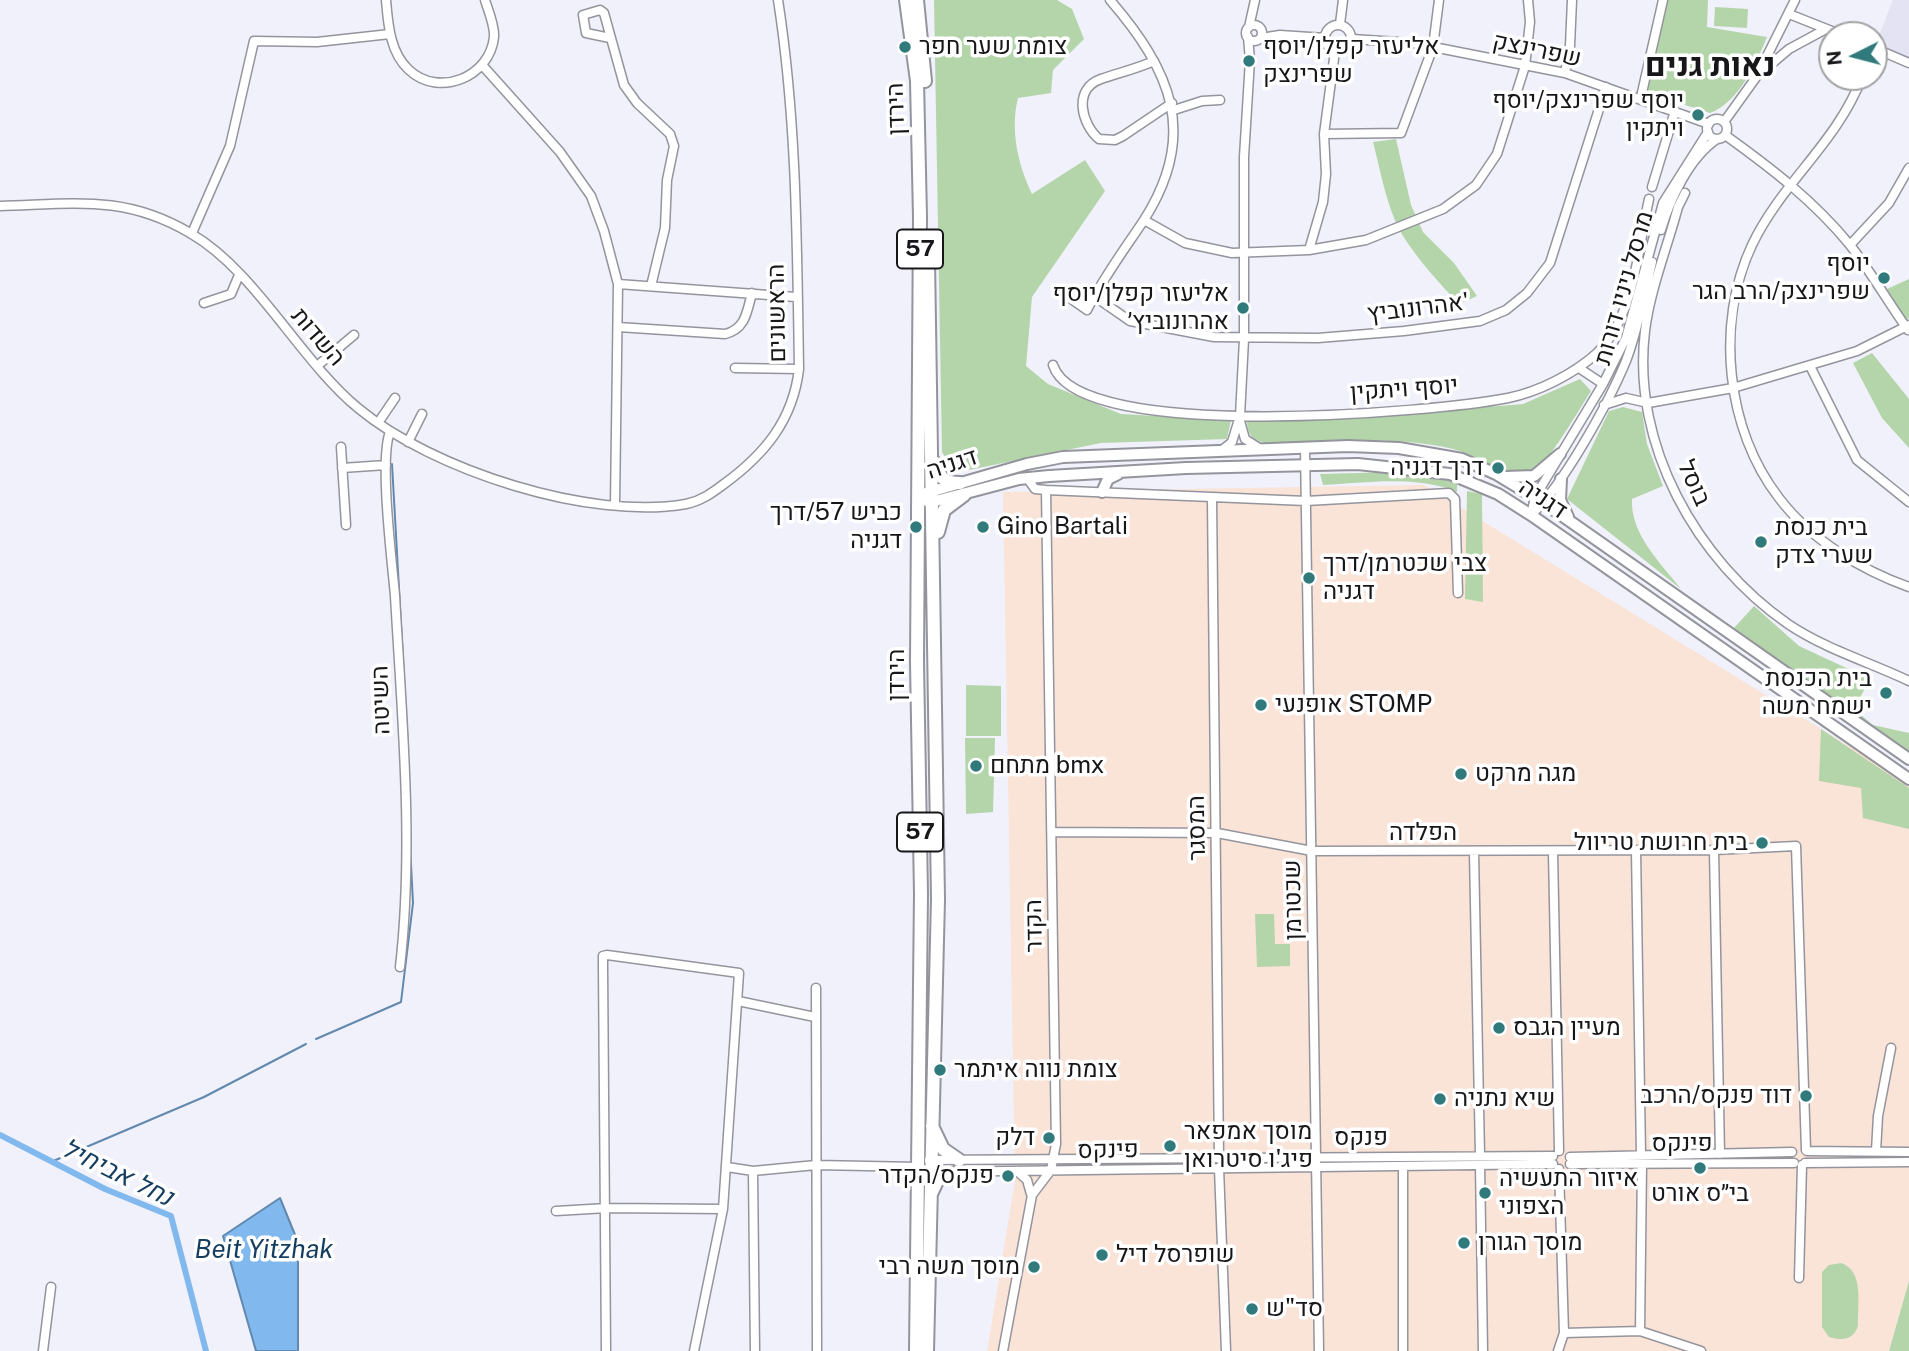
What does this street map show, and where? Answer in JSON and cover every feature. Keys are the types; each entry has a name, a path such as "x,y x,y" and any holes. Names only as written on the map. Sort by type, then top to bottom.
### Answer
{"highway":[{"name":"הירדן","path":"906,0 917,81 920,217 918,498 925,1166 916,1351"},
{"name":"הירדן","path":"917,0 925,80 938,899 931,1119 925,1166 929,1208 927,1351"},
{"path":"929,448 942,479 962,489 940,519 934,574"},
{"path":"929,1208 933,1186 938,1179 960,1166 943,1149 934,1135 931,1119"}],"main road":[{"name":"דגניה","path":"962,489 1027,464 1063,457 1348,446 1432,452 1462,459 1501,477 1539,500 1909,759"},
{"path":"1501,477 1534,476 1560,454"},
{"name":"דגניה","path":"918,498 1027,478 1130,471 1306,466 1398,467 1450,474 1498,494 1531,515 1909,779"},
{"path":"1102,492 1108,479 1130,471"},
{"path":"1561,479 1560,500 1571,522"}],"street":[{"path":"386,0 390,34 408,69 426,82 449,83 468,76 483,66 494,36 485,0"},
{"name":"הראשונים","path":"615,505 689,504 702,499 741,472 767,446 788,414 796,393 799,369 787,57 778,0"},
{"path":"1060,291 1087,310 1156,200 1170,164 1174,145 1173,106 1154,61 1132,25 1110,0"},
{"path":"1340,24 1343,0"},
{"path":"1324,134 1401,133 1433,47 1439,0"},
{"path":"1144,220 1185,243 1208,250 1309,250 1384,235 1443,209 1476,185 1497,154 1525,66 1530,22 1528,0"},
{"path":"1565,73 1570,46 1572,0"},
{"path":"1641,97 1663,0"},
{"path":"1724,121 1757,76 1795,0"},
{"path":"1250,60 1258,32 1255,3"},
{"path":"1789,13 1818,26"},
{"path":"1340,24 1348,28 1352,39 1344,50 1335,51 1328,46 1325,38 1331,26 1340,24"},
{"path":"1219,451 1232,442 1240,416 1244,339 1244,157 1250,60 1248,37 1258,32 1325,38"},
{"path":"1757,76 1789,49 1818,33"},
{"path":"191,233 230,146 254,40 317,41 390,34"},
{"path":"610,38 624,85 637,103 673,139 674,152 667,180 666,228 651,286"},
{"name":"שפרינצק","path":"1352,39 1433,47 1565,73 1641,97 1675,111 1721,137"},
{"path":"1309,250 1323,202 1326,174 1324,134 1335,51"},
{"path":"1888,54 1909,64"},
{"path":"1154,61 1100,79 1091,86 1082,108 1084,120 1099,139 1115,140 1173,106 1220,100"},
{"path":"483,66 559,152 591,196 618,284 615,505"},
{"name":"אהרונוביץ'","path":"1094,296 1130,321 1189,334 1244,339 1318,338 1480,321 1506,310 1527,293 1549,263 1606,87"},
{"path":"1854,91 1829,140 1790,182 1753,243 1742,269 1732,318 1733,388 1755,458 1779,499 1822,540 1893,582 1909,587"},
{"path":"1652,187 1675,111"},
{"path":"1708,128 1717,119 1724,121"},
{"path":"1604,405 1626,398 1648,403 1733,388 1857,351 1908,327 1850,245 1790,182 1721,137 1727,128 1724,121"},
{"path":"666,130 679,126"},
{"name":"מרסל ניניו דורות","path":"1531,515 1560,454 1603,384 1626,338 1663,203 1708,128"},
{"name":"מרסל ניניו דורות","path":"1539,500 1561,479 1627,359 1668,205 1695,162 1721,137"},
{"path":"1850,245 1878,217 1909,168"},
{"name":"בוסל","path":"1685,193 1678,207 1645,331 1648,403 1662,461 1679,501 1693,527 1739,582 1790,625 1826,645 1909,681"},
{"name":"יוסף ויתקין","path":"1053,365 1068,386 1120,405 1184,415 1404,411 1526,393 1579,368 1599,351 1628,300 1649,199"},
{"name":"השדות","path":"0,206 95,202 152,214 191,233 223,257 317,366 358,408 390,432 475,474 528,489 615,505"},
{"path":"204,303 231,294 239,275"},
{"path":"618,284 796,296"},
{"path":"618,327 715,334 735,332 743,324 752,293"},
{"path":"317,366 354,335"},
{"path":"1810,366 1857,460 1909,502"},
{"path":"735,368 799,369"},
{"path":"1579,368 1603,384"},
{"path":"1617,380 1618,389 1626,398"},
{"path":"378,423 395,398"},
{"path":"408,442 422,414"},
{"path":"1240,416 1245,439 1262,449"},
{"name":"השיטה","path":"390,432 386,465 399,667 407,904 400,967"},
{"path":"341,447 346,525"},
{"name":"שכטרמן","path":"1305,448 1318,1351"},
{"path":"342,468 386,465"},
{"path":"1027,478 1035,489 1046,491 1212,499 1306,501 1449,493 1455,499 1458,593"},
{"name":"הקדר","path":"1003,1351 1032,1195 1051,1170 1054,1159 1046,491"},
{"name":"המסגר","path":"1212,499 1219,1158"},
{"name":"הפלדה","path":"1052,832 1217,833 1312,852 1553,852 1796,846 1806,1151"},
{"path":"1636,850 1642,1160 1640,1331"},
{"path":"1714,850 1720,1154"},
{"path":"1474,852 1483,1351"},
{"path":"1553,852 1556,1160 1564,1333 1558,1351"},
{"path":"606,1351 603,956 607,955 739,973 723,1209 694,1351"},
{"path":"816,988 817,1351"},
{"path":"738,1001 815,1017"},
{"path":"1876,1151 1878,1116 1891,1048"},
{"path":"1556,1160 1642,1160 1792,1152 1798,1147 1806,1151 1909,1152"},
{"path":"1800,1164 1808,1158 1806,1151"},
{"path":"1792,1152 1800,1164 1799,1278"},
{"name":"פנקס","path":"960,1166 1054,1159 1219,1158 1317,1162 1480,1160"},
{"name":"פינקס","path":"727,1167 752,1171 816,1166 960,1166 1017,1171 1219,1168 1317,1162 1403,1166 1480,1160 1556,1160"},
{"path":"1556,1160 1570,1161"},
{"name":"פינקס","path":"1642,1160 1800,1164 1909,1162"},
{"path":"1403,1166 1403,1351"},
{"path":"1219,1168 1226,1351"},
{"path":"752,1171 755,1351"},
{"path":"1017,1171 1027,1180 1032,1195"},
{"path":"556,1211 607,1208 723,1209"},
{"path":"43,1351 51,1287"},
{"path":"1564,1333 1640,1331 1701,1351"}],"shaded area":[{"path":"1893,0 1909,0 1909,58 1888,48 1888,21 1885,21"},
{"path":"1424,485 1847,745 1909,777 1909,1281 1889,1351 987,1351 1015,1181 1003,492"}],"green space":[{"path":"934,0 1057,0 1072,9 1084,39 1053,70 1051,93 1018,98 1015,135 1023,171 1032,194 1085,160 1105,191 1032,297 1026,366 1048,384 1121,414 1231,420 1227,439 1101,443 954,473 942,452"},
{"path":"1668,0 1708,0 1707,27 1767,37 1752,70 1738,91 1720,108 1710,113 1645,92"},
{"path":"1715,7 1748,9 1747,28 1714,26"},
{"path":"1396,139 1411,205 1423,232 1454,263 1477,296 1459,304 1422,263 1397,225 1373,142"},
{"path":"1909,279 1909,318 1906,320 1887,289"},
{"path":"1872,353 1909,399 1909,448 1882,418 1853,363"},
{"path":"1580,379 1591,391 1544,462 1528,471 1506,470 1464,452 1407,442 1360,440 1266,443 1251,436 1247,425 1247,420 1382,416 1523,404"},
{"path":"1623,407 1642,412 1647,444 1663,486 1632,499 1636,524 1648,547 1681,589 1567,499 1609,411"},
{"path":"1396,472 1457,481 1457,492 1425,483 1408,482 1323,485 1320,474"},
{"path":"1467,491 1482,494 1483,602 1465,599"},
{"path":"1754,606 1799,646 1870,679 1854,709 1873,725 1909,733 1909,754 1734,628"},
{"path":"966,685 1001,686 1001,736 966,736"},
{"path":"1821,729 1909,788 1909,829 1863,818 1861,788 1819,781"},
{"path":"965,738 995,738 993,812 966,814"},
{"path":"1255,914 1274,914 1275,944 1290,944 1290,966 1257,967"},
{"path":"1841,1263 1854,1273 1859,1299 1858,1326 1850,1337 1839,1339 1829,1337 1822,1327 1822,1272 1829,1265"},
{"path":"1909,1281 1909,1351 1889,1351"}],"water":[{"name":"Beit Yitzhak","path":"280,1198 298,1242 298,1351 256,1351 223,1236"}],"waterway":[{"path":"392,464 408,749"},
{"path":"316,1039 401,1002 413,903 410,845"},
{"path":"51,1162 204,1097 306,1044"},
{"name":"נחל אביחיל","path":"0,1135 105,1189 171,1216 206,1351"}],"place":[{"name":"צומת שער חפר","path":"905,47"},
{"name":"אליעזר קפלן/יוסף שפרינצק","path":"1249,61"},
{"name":"יוסף שפרינצק/יוסף ויתקין","path":"1698,115"},
{"name":"יוסף שפרינצק/הרב הגר","path":"1884,278"},
{"name":"אליעזר קפלן/יוסף אהרונוביץ׳","path":"1243,308"},
{"name":"דרך דגניה","path":"1498,468"},
{"name":"כביש 57/דרך דגניה","path":"916,527"},
{"name":"Gino Bartali","path":"983,527"},
{"name":"בית כנסת שערי צדק","path":"1761,542"},
{"name":"צבי שכטרמן/דרך דגניה","path":"1309,578"},
{"name":"בית הכנסת ישמח משה","path":"1886,693"},
{"name":"אופנעי STOMP","path":"1261,705"},
{"name":"מתחם bmx","path":"976,766"},
{"name":"מגה מרקט","path":"1461,774"},
{"name":"בית חרושת טריוול","path":"1762,843"},
{"name":"מעיין הגבס","path":"1499,1028"},
{"name":"צומת נווה איתמר","path":"940,1070"},
{"name":"דוד פנקס/הרכב","path":"1806,1096"},
{"name":"שיא נתניה","path":"1440,1099"},
{"name":"דלק","path":"1049,1138"},
{"name":"מוסך אמפאר פיג'ו סיטרואן","path":"1170,1146"},
{"name":"בי״ס אורט","path":"1700,1168"},
{"name":"פנקס/הקדר","path":"1008,1176"},
{"name":"איזור התעשיה הצפוני","path":"1485,1193"},
{"name":"מוסך הגורן","path":"1464,1243"},
{"name":"שופרסל דיל","path":"1102,1255"},
{"name":"מוסך משה רבי","path":"1034,1267"},
{"name":"סד\"ש","path":"1252,1309"}],"district":[{"name":"נאות גנים","path":"1710,66"}]}
